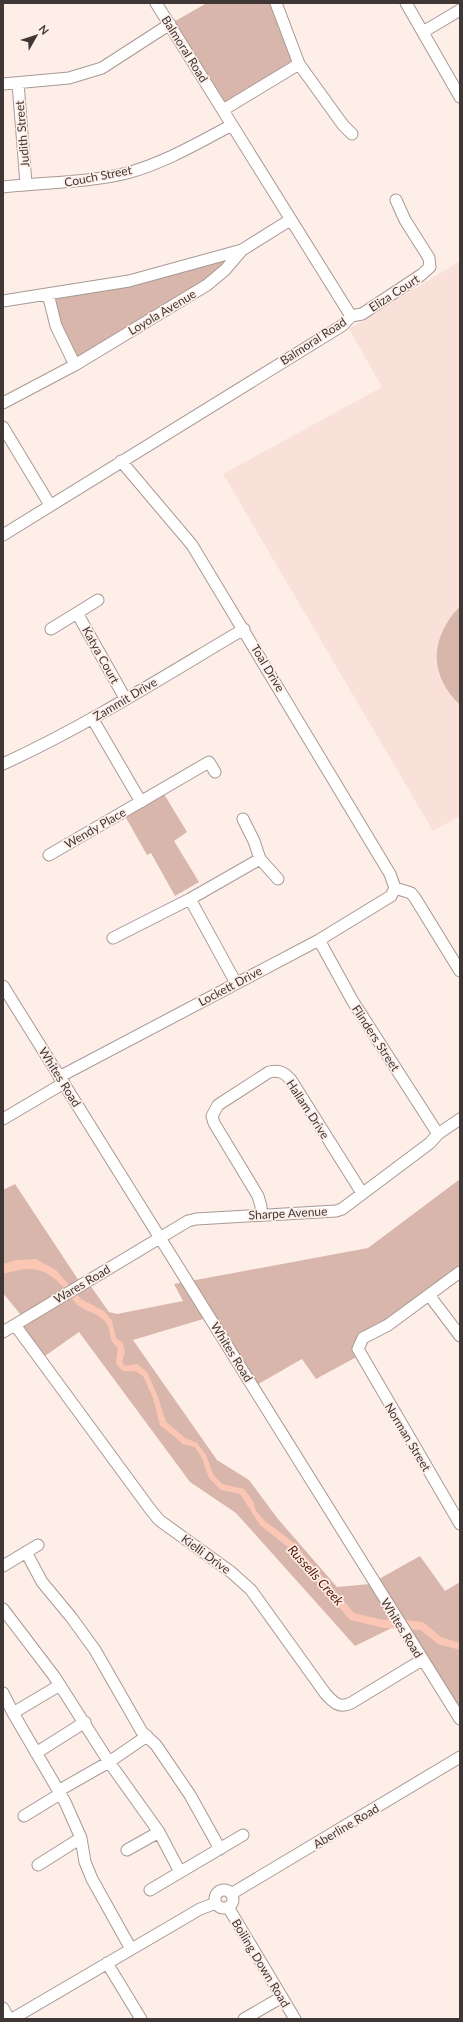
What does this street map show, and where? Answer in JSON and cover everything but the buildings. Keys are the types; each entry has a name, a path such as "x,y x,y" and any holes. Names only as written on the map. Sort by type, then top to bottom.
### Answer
{"street":[{"name":"Balmoral Road","path":"3,535 343,325 351,316 156,3"},
{"path":"276,3 300,64 343,125 352,134"},
{"path":"406,3 460,98"},
{"path":"423,32 460,10"},
{"path":"3,84 69,78 102,68 170,24"},
{"path":"223,110 300,64"},
{"name":"Judith Street","path":"18,83 26,184"},
{"name":"Couch Street","path":"3,187 26,184 58,184 127,173 182,151 232,125"},
{"name":"Eliza Court","path":"351,316 362,314 422,275 430,267 430,258 405,220 396,200"},
{"name":"Loyola Avenue","path":"3,301 129,281 242,250 290,220"},
{"name":"Loyola Avenue","path":"3,403 76,364 207,285 226,270 242,250"},
{"path":"48,294 56,326 76,364"},
{"path":"3,426 50,505"},
{"name":"Toal Drive","path":"121,461 186,536 244,629 393,879 395,888"},
{"name":"Katya Court","path":"51,629 98,600"},
{"name":"Katya Court","path":"77,613 125,698"},
{"name":"Zammit Drive","path":"3,764 46,744 244,629"},
{"name":"Wendy Place","path":"92,718 141,802"},
{"name":"Wendy Place","path":"49,855 210,763"},
{"path":"243,819 254,841 260,859 278,879"},
{"path":"113,938 190,899 260,859"},
{"path":"395,888 411,893 415,898 460,971"},
{"name":"Lockett Drive","path":"3,1119 62,1080 236,983 319,940 391,896 395,888"},
{"path":"190,899 236,983"},
{"name":"Flinders Street","path":"319,940 352,1000 438,1134"},
{"name":"Whites Road","path":"3,986 161,1236 387,1604 460,1719"},
{"name":"Hallam Drive","path":"261,1214 261,1206 258,1196 214,1123 212,1116 218,1105 269,1072 275,1071 286,1075 291,1080 362,1193"},
{"name":"Sharpe Avenue","path":"161,1236 196,1218 336,1211 342,1209 430,1143 438,1134 460,1119"},
{"name":"Wares Road","path":"3,1332 161,1236"},
{"path":"460,1272 429,1295 460,1336"},
{"name":"Norman Street","path":"429,1295 388,1325 363,1338 358,1349 460,1524"},
{"name":"Kielli Drive","path":"15,1325 159,1520 231,1572 251,1590 325,1693 337,1705 345,1706 351,1703 422,1660"},
{"path":"3,1566 38,1546"},
{"path":"26,1552 42,1582 71,1617 95,1650 113,1679 138,1727 156,1745 190,1794 220,1849"},
{"path":"3,1609 60,1685 85,1722 109,1762 159,1832 180,1872"},
{"path":"13,1713 60,1685"},
{"path":"3,1693 59,1793 82,1838 85,1862 92,1879 131,1949"},
{"path":"36,1753 85,1722"},
{"path":"24,1816 147,1736"},
{"name":"Aberline Road","path":"231,1894 460,1757"},
{"path":"127,1850 159,1832"},
{"path":"150,1890 243,1835"},
{"path":"38,1865 82,1838"},
{"path":"224,1890 231,1894 232,1903 228,1907 222,1908 216,1903 215,1897 218,1892 224,1890"},
{"path":"3,2008 11,2019 200,1909 216,1903"},
{"name":"Boiling Down Road","path":"228,1907 295,2019"},
{"path":"107,1963 140,2019"},
{"path":"244,2019 282,1996"}],"shaded area":[{"path":"207,3 276,3 299,64 223,110 170,24"},
{"path":"242,250 225,270 75,365 48,294"},
{"path":"460,261 460,816 433,831 223,474 382,387 349,329"},
{"path":"460,606 460,705 442,681 438,668 437,656 438,643 443,631 450,618"},
{"path":"164,794 187,832 174,841 199,882 175,896 151,853 147,855 125,816"},
{"path":"460,1179 460,1266 397,1314 361,1334 360,1355 316,1379 302,1359 253,1387 210,1317 133,1340 217,1460 249,1480 278,1519 337,1587 370,1584 420,1556 445,1591 460,1582 460,1711 404,1622 355,1646 236,1513 190,1482 79,1332 42,1358 17,1323 24,1319 3,1293 3,1190 15,1184 81,1284 87,1281 109,1312 117,1314 183,1301 174,1284 368,1248"}],"water":[{"name":"Russells Creek","path":"36,1259 56,1270 81,1299 104,1311 112,1321 116,1338 123,1343 125,1352 122,1362 125,1366 137,1364 147,1372 158,1397 166,1422 185,1438 197,1443 206,1455 213,1474 222,1484 244,1489 253,1501 256,1511 265,1521 294,1543 354,1613 383,1620 397,1619 423,1622 441,1637 460,1643 460,1650 438,1644 421,1630 384,1628 350,1620 289,1548 260,1525 240,1494 221,1490 209,1478 202,1458 195,1447 183,1444 160,1425 153,1398 143,1376 135,1371 123,1371 116,1364 118,1348 114,1345 111,1339 109,1327 104,1320 77,1305 68,1292 53,1277 46,1273 31,1269 3,1274 3,1264 16,1260"}]}
